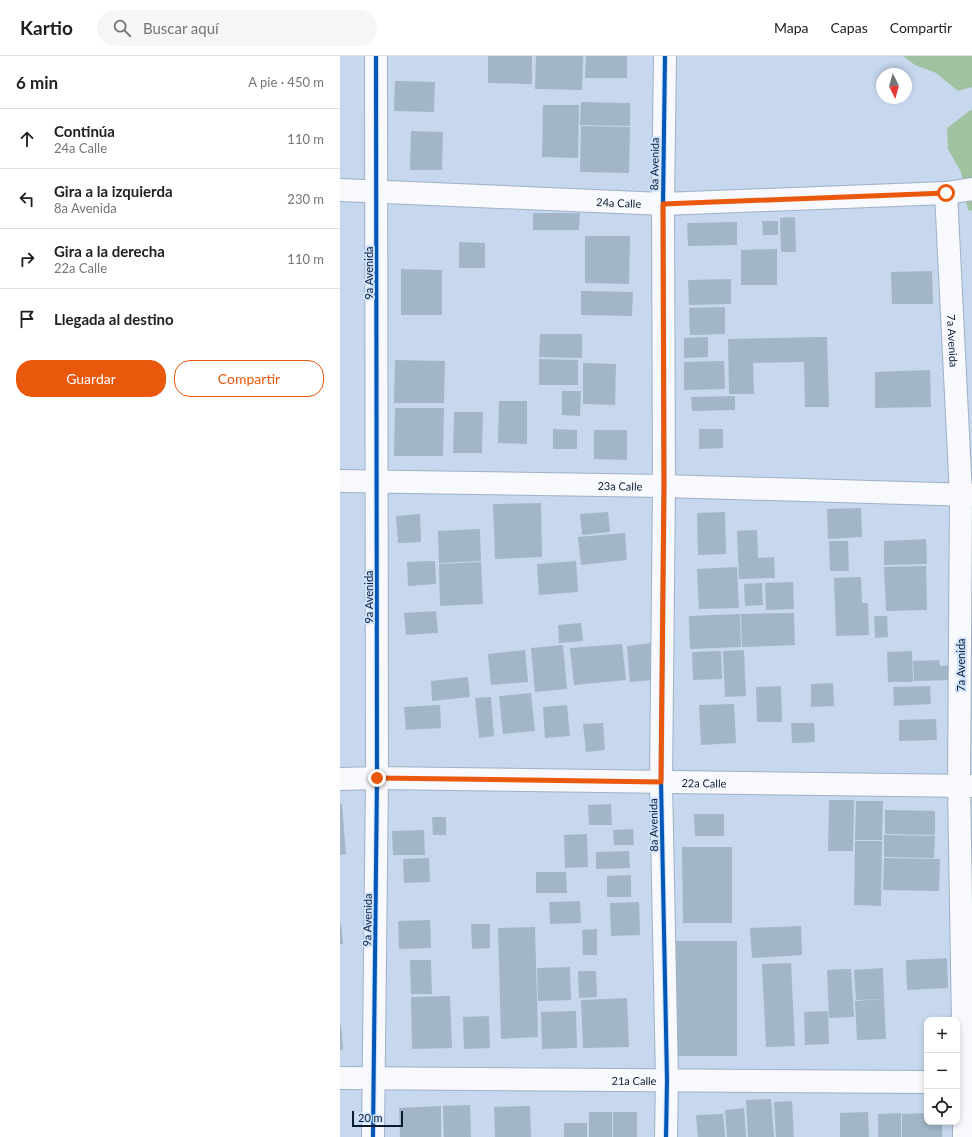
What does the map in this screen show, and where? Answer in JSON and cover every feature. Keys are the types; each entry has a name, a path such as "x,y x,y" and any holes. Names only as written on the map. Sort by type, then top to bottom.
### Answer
{"street":[{"name":"9a Avenida","path":"373,1137 377,778 376,56"},
{"name":"8a Avenida","path":"665,56 663,204 664,486 661,782 667,1080 666,1137"},
{"name":"24a Calle","path":"340,190 663,204 946,193 972,189"},
{"name":"7a Avenida","path":"946,193 967,495 964,1137"},
{"name":"23a Calle","path":"340,481 664,486 967,495"},
{"name":"22a Calle","path":"340,779 377,778 966,785"},
{"name":"21a Calle","path":"340,1078 374,1077 924,1082"}],"shaded area":[{"path":"903,56 972,56 972,87 958,91 936,73 915,65"},
{"path":"972,109 972,211 968,210 961,172 948,149 947,128"}],"building":[{"path":"488,56 532,56 532,84 488,83"},
{"path":"536,56 583,56 582,90 535,89"},
{"path":"586,56 627,56 627,78 585,78"},
{"path":"395,81 435,82 434,112 394,111"},
{"path":"581,102 630,103 630,126 580,125"},
{"path":"543,105 579,105 578,158 542,157"},
{"path":"581,126 630,127 629,173 580,172"},
{"path":"411,131 443,132 442,170 410,170"},
{"path":"533,213 580,213 579,230 533,230"},
{"path":"795,217 796,252 781,252 780,218"},
{"path":"762,221 778,221 778,235 763,235"},
{"path":"737,222 737,245 688,246 687,223"},
{"path":"585,236 630,236 629,284 585,283"},
{"path":"459,242 485,243 485,268 459,268"},
{"path":"777,249 777,285 741,285 741,250"},
{"path":"401,269 442,270 442,315 401,315"},
{"path":"932,271 933,304 892,304 891,272"},
{"path":"731,279 731,304 689,305 688,280"},
{"path":"581,291 633,292 632,316 581,315"},
{"path":"725,307 725,334 690,335 689,308"},
{"path":"540,334 582,334 582,358 539,357"},
{"path":"708,337 708,357 684,358 684,338"},
{"path":"827,337 829,407 805,407 804,362 753,363 754,394 729,394 728,339"},
{"path":"539,359 578,360 578,385 539,385"},
{"path":"395,360 445,361 444,403 394,403"},
{"path":"724,361 725,389 684,390 684,362"},
{"path":"583,363 616,364 615,405 583,404"},
{"path":"930,370 931,407 875,408 875,372"},
{"path":"562,391 581,391 580,416 562,415"},
{"path":"735,396 735,410 692,411 691,397"},
{"path":"499,401 527,401 527,444 498,443"},
{"path":"395,408 444,408 443,456 394,456"},
{"path":"454,412 483,412 482,453 453,453"},
{"path":"553,429 577,430 577,449 553,449"},
{"path":"699,429 723,429 723,448 699,449"},
{"path":"594,430 627,430 627,460 594,459"},
{"path":"541,503 542,557 495,559 493,504"},
{"path":"861,508 862,537 828,539 827,509"},
{"path":"608,512 610,532 582,535 580,514"},
{"path":"725,512 726,554 698,555 697,513"},
{"path":"420,514 421,542 398,543 396,516"},
{"path":"480,529 481,561 439,563 438,531"},
{"path":"757,530 758,558 774,557 775,578 739,579 737,531"},
{"path":"625,533 627,560 581,565 578,537"},
{"path":"926,539 927,564 884,565 884,541"},
{"path":"829,541 848,541 849,571 830,571"},
{"path":"435,561 436,584 408,586 407,562"},
{"path":"576,561 578,592 539,595 537,564"},
{"path":"481,562 483,604 440,606 439,564"},
{"path":"926,566 927,610 886,611 884,567"},
{"path":"737,567 739,608 699,609 697,569"},
{"path":"861,577 862,603 868,603 869,635 836,636 834,578"},
{"path":"793,582 794,609 766,610 765,583"},
{"path":"762,583 763,605 745,606 744,584"},
{"path":"436,611 438,633 406,635 404,613"},
{"path":"794,613 795,645 742,647 741,614"},
{"path":"740,614 741,647 690,649 689,616"},
{"path":"874,616 887,616 888,637 875,638"},
{"path":"581,623 583,641 559,643 558,625"},
{"path":"651,643 655,680 630,682 627,646"},
{"path":"622,644 626,680 574,685 570,648"},
{"path":"563,645 567,689 535,692 531,648"},
{"path":"525,650 528,682 491,685 488,654"},
{"path":"744,650 746,696 725,697 723,651"},
{"path":"721,651 722,679 693,680 692,652"},
{"path":"912,651 913,682 888,682 887,652"},
{"path":"939,660 940,666 951,665 952,680 914,681 913,661"},
{"path":"468,677 470,697 432,701 431,681"},
{"path":"833,683 834,706 811,707 811,684"},
{"path":"781,686 782,722 757,722 756,687"},
{"path":"930,686 931,704 894,706 893,687"},
{"path":"531,693 535,731 503,734 499,696"},
{"path":"491,697 494,736 479,738 475,698"},
{"path":"734,704 736,743 701,745 699,705"},
{"path":"440,705 441,728 406,730 404,707"},
{"path":"567,705 570,736 545,738 543,707"},
{"path":"936,719 937,740 899,741 899,720"},
{"path":"603,723 605,750 586,752 583,724"},
{"path":"791,723 814,723 815,742 792,743"},
{"path":"829,800 854,800 853,851 828,851"},
{"path":"856,801 883,801 882,840 855,840"},
{"path":"340,804 342,804 346,854 340,855"},
{"path":"611,804 612,825 589,825 588,805"},
{"path":"885,810 935,811 935,835 885,834"},
{"path":"694,814 724,814 724,836 695,836"},
{"path":"432,817 446,817 446,835 433,835"},
{"path":"633,829 634,845 614,845 613,830"},
{"path":"424,830 425,855 393,855 392,831"},
{"path":"587,834 588,867 565,868 564,835"},
{"path":"884,835 935,836 934,858 884,857"},
{"path":"855,841 882,841 881,906 854,905"},
{"path":"682,847 732,847 732,923 683,923"},
{"path":"629,851 630,868 596,869 596,852"},
{"path":"429,858 430,882 404,883 403,859"},
{"path":"884,858 940,859 939,891 883,890"},
{"path":"536,872 566,872 567,893 536,893"},
{"path":"631,875 631,897 607,897 607,876"},
{"path":"580,901 581,923 550,924 549,902"},
{"path":"639,902 640,935 611,936 610,903"},
{"path":"430,920 431,948 399,949 398,921"},
{"path":"341,923 343,944 340,944"},
{"path":"471,924 490,924 490,948 472,949"},
{"path":"801,926 802,955 752,958 750,928"},
{"path":"535,927 538,1037 501,1039 498,928"},
{"path":"597,929 597,955 583,955 582,930"},
{"path":"676,941 737,941 737,1056 676,1056"},
{"path":"947,958 948,988 907,990 906,960"},
{"path":"410,960 431,960 432,994 411,994"},
{"path":"791,963 795,1046 766,1047 762,964"},
{"path":"570,967 571,1000 538,1001 537,968"},
{"path":"883,968 884,999 856,1000 854,970"},
{"path":"851,969 854,1017 829,1018 827,970"},
{"path":"578,971 596,971 597,997 579,998"},
{"path":"450,996 452,1048 412,1049 411,997"},
{"path":"627,998 629,1047 583,1048 581,1000"},
{"path":"884,999 886,1039 857,1040 855,1001"},
{"path":"576,1011 577,1048 542,1049 541,1012"},
{"path":"828,1011 829,1044 805,1045 804,1012"},
{"path":"489,1016 490,1048 464,1049 463,1017"},
{"path":"341,1024 343,1050 340,1050"},
{"path":"771,1099 774,1137 748,1137 746,1100"},
{"path":"792,1101 794,1137 776,1137 774,1102"},
{"path":"470,1105 471,1137 444,1137 443,1106"},
{"path":"441,1106 441,1137 400,1137 399,1108"},
{"path":"530,1106 531,1137 495,1137 494,1107"},
{"path":"744,1108 746,1137 727,1137 725,1110"},
{"path":"589,1112 612,1112 612,1137 589,1137"},
{"path":"613,1112 637,1112 637,1137 613,1137"},
{"path":"868,1112 869,1137 840,1137 840,1113"},
{"path":"901,1113 901,1137 878,1137 878,1114"},
{"path":"924,1113 924,1125 942,1125 942,1137 902,1137 902,1114"},
{"path":"723,1114 725,1137 698,1137 696,1115"},
{"path":"564,1123 587,1123 587,1137 564,1137"}],"cycle path":[{"path":"373,1137 377,778 376,56"},
{"path":"665,56 663,204 664,486 661,782 667,1080 666,1137"}],"route":[{"path":"377,778 661,782 664,486 663,204 946,193"}]}
